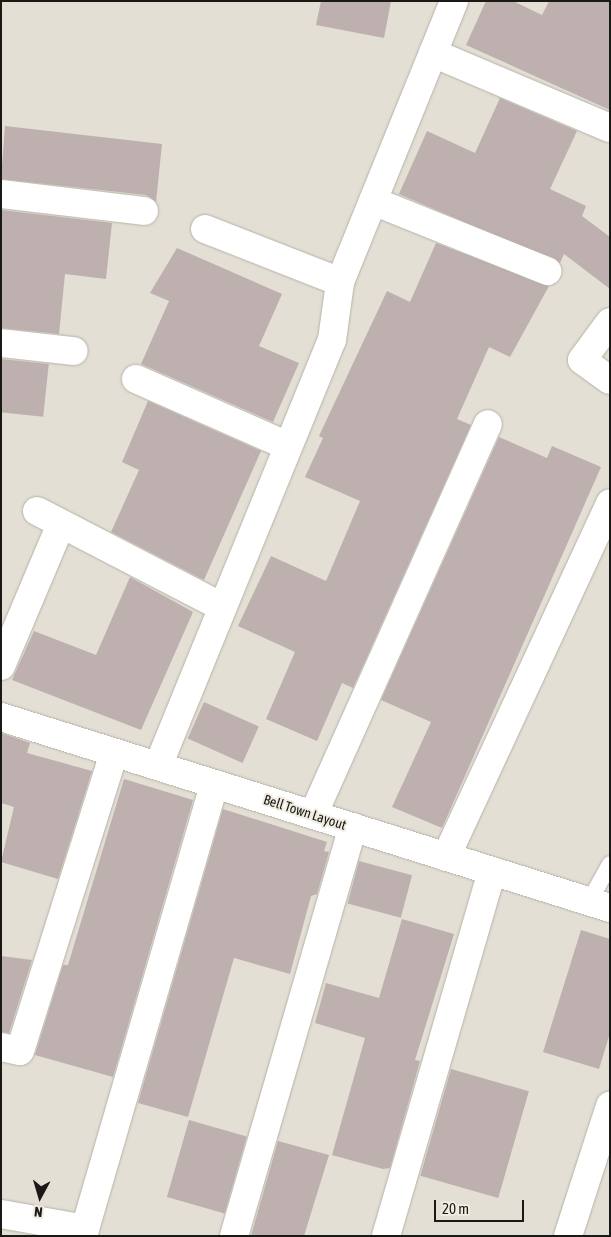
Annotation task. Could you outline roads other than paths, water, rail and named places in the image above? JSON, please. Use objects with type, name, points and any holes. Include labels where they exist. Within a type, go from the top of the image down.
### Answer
[{"type":"street","points":[[158,766],[332,340],[340,282],[454,1]]},
{"type":"street","points":[[433,53],[610,128]]},
{"type":"street","points":[[1,194],[144,211]]},
{"type":"street","points":[[373,201],[547,271]]},
{"type":"street","points":[[205,229],[340,282]]},
{"type":"street","points":[[610,322],[582,360],[610,380]]},
{"type":"street","points":[[1,343],[74,351]]},
{"type":"street","points":[[136,379],[288,446]]},
{"type":"street","points":[[313,815],[488,424]]},
{"type":"street","points":[[446,857],[610,503]]},
{"type":"street","points":[[37,511],[60,526],[222,607]]},
{"type":"street","points":[[1,666],[60,526]]},
{"type":"street","name":"Bell Town Layout","points":[[1,716],[600,905]]},
{"type":"street","points":[[1,1048],[20,1051],[114,752]]},
{"type":"street","points":[[1,1214],[84,1232],[214,784]]},
{"type":"street","points":[[234,1236],[353,828]]},
{"type":"street","points":[[386,1236],[492,871]]},
{"type":"street","points":[[568,1236],[610,1106]]},
{"type":"lane","points":[[600,905],[610,864]]}]
